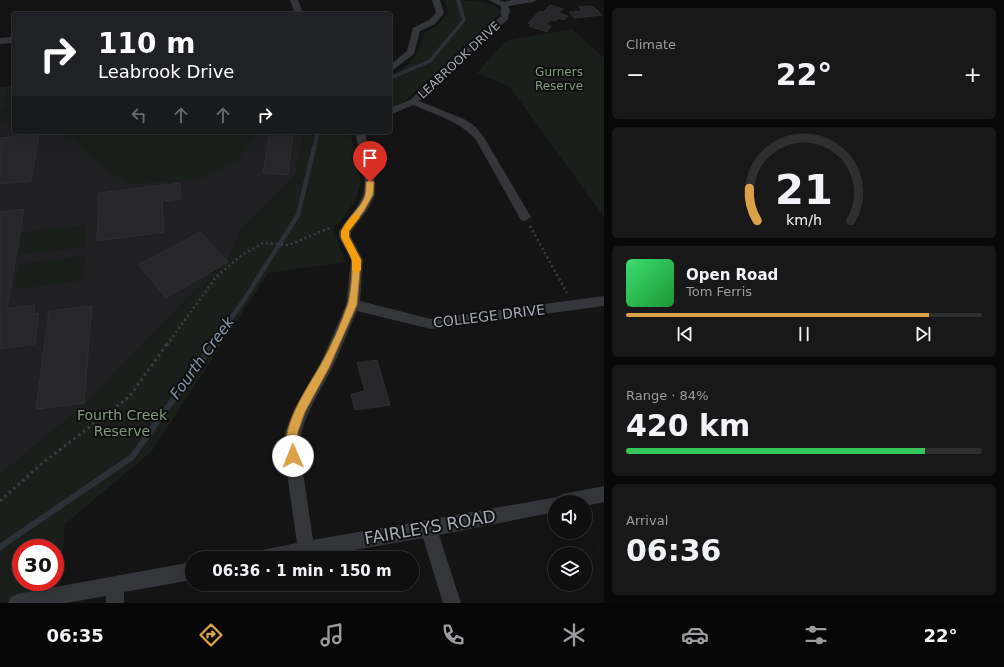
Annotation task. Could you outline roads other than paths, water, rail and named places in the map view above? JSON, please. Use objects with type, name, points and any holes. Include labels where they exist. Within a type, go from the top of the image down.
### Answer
[{"type":"street","points":[[294,0],[298,12]]},
{"type":"street","points":[[392,67],[411,52],[416,30],[432,22],[440,12],[436,0]]},
{"type":"street","name":"LEABROOK DRIVE","points":[[392,111],[413,102],[505,17],[506,10],[504,5],[492,0]]},
{"type":"street","points":[[504,5],[514,2],[533,0]]},
{"type":"street","points":[[0,41],[12,40]]},
{"type":"street","points":[[413,102],[472,129],[524,217]]},
{"type":"street","points":[[306,549],[291,444],[293,432],[301,410],[326,365],[353,305],[357,260],[345,237],[345,231],[362,209],[369,195],[370,182],[360,134]]},
{"type":"street","name":"COLLEGE DRIVE","points":[[353,305],[431,324],[604,301]]},
{"type":"street","points":[[592,496],[604,494]]},
{"type":"street","name":"FAIRLEYS ROAD","points":[[295,551],[429,529],[548,505]]},
{"type":"street","points":[[429,529],[452,603]]},
{"type":"street","points":[[17,603],[115,595],[185,573]]},
{"type":"waterway","name":"Fourth Creek","points":[[392,77],[430,61],[464,20],[458,0]]},
{"type":"waterway","name":"Fourth Creek","points":[[314,149],[318,134]]},
{"type":"waterway","name":"Fourth Creek","points":[[212,345],[244,300],[298,215],[314,148]]},
{"type":"waterway","name":"Fourth Creek","points":[[0,547],[132,457],[213,344]]},
{"type":"park label","name":"Gurners Reserve","points":[[559,79]]},
{"type":"park label","name":"Fourth Creek Reserve","points":[[122,424]]}]
